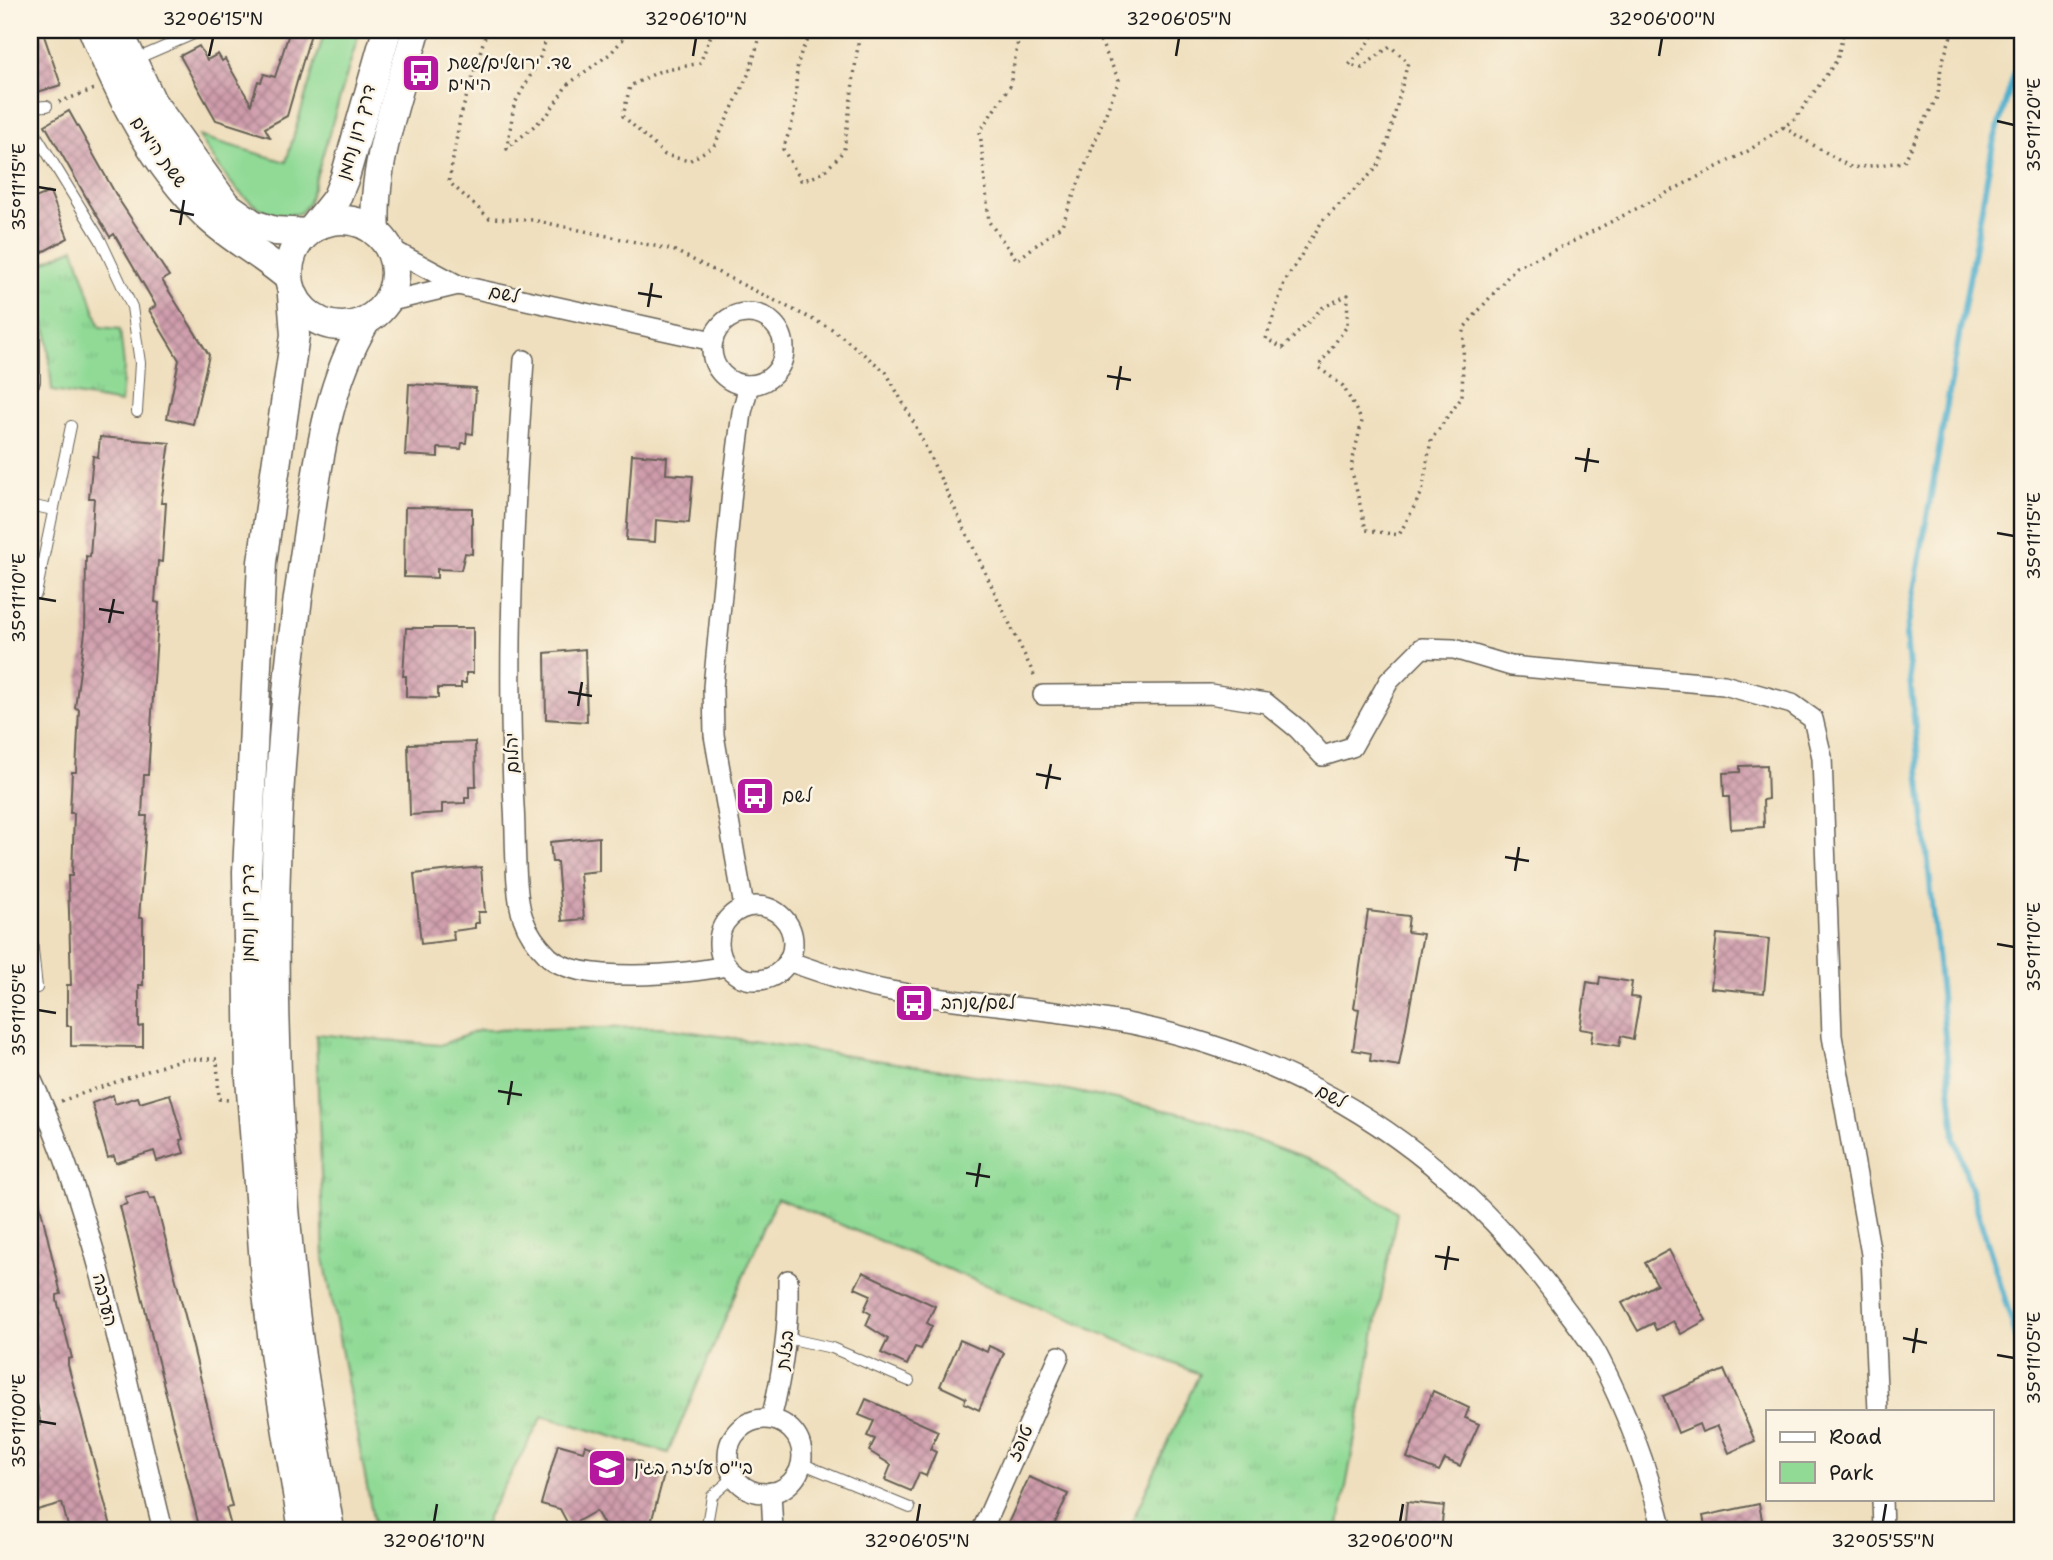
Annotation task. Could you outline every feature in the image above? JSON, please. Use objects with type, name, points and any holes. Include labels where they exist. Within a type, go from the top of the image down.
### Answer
[{"type":"main road","name":"ששת הימים","points":[[93,30],[129,109],[176,181],[207,216],[290,286]]},
{"type":"main road","name":"ששת הימים","points":[[118,30],[152,102],[226,205],[253,224],[275,231],[310,231]]},
{"type":"main road","name":"דרך רון נחמן","points":[[310,231],[336,199],[345,177],[387,30]]},
{"type":"main road","name":"דרך רון נחמן","points":[[383,240],[374,209],[377,179],[416,30]]},
{"type":"main road","points":[[335,220],[359,223],[383,240],[396,275],[387,302],[366,321],[351,326],[334,326],[315,320],[302,310],[290,286],[290,258],[298,242],[310,231],[335,220]]},
{"type":"main road","name":"דרך רון נחמן","points":[[290,286],[295,335],[262,562],[247,872],[250,1078],[265,1277],[303,1530]]},
{"type":"main road","name":"דרך רון נחמן","points":[[330,1530],[291,1275],[276,1077],[275,871],[288,674],[323,441],[340,370],[366,321]]},
{"type":"street","name":"לשם","points":[[383,240],[454,286],[713,341]]},
{"type":"street","name":"לשם","points":[[387,302],[454,286]]},
{"type":"street","points":[[747,313],[760,315],[772,322],[781,335],[784,353],[782,362],[766,381],[749,385],[735,383],[723,374],[715,362],[713,341],[723,323],[747,313]]},
{"type":"street","points":[[30,334],[30,382]]},
{"type":"street","name":"יהלום","points":[[524,360],[509,626],[512,768],[522,916],[534,940],[552,959],[578,971],[668,973],[726,966]]},
{"type":"street","points":[[744,907],[714,735],[712,698],[732,491],[742,412],[749,385]]},
{"type":"street","points":[[1043,695],[1210,694],[1266,703],[1298,729],[1323,756],[1352,747],[1389,681],[1422,648],[1454,649],[1511,666],[1724,685],[1792,704],[1813,719],[1822,757],[1832,1036],[1871,1254],[1878,1410]]},
{"type":"street","points":[[744,907],[769,908],[786,920],[793,936],[788,961],[774,975],[763,980],[751,981],[736,975],[721,958],[718,939],[724,922],[744,907]]},
{"type":"street","name":"לשם","points":[[788,961],[891,991],[1081,1015],[1192,1038],[1239,1053],[1300,1079],[1382,1126],[1436,1167],[1500,1226],[1576,1321],[1598,1355],[1636,1437],[1662,1530]]},
{"type":"street","name":"הערבה","points":[[30,1076],[57,1133],[82,1209],[163,1530]]},
{"type":"street","name":"בזלת","points":[[771,1419],[784,1368],[788,1280]]},
{"type":"street","name":"טופז","points":[[982,1530],[1059,1356]]},
{"type":"street","points":[[758,1419],[771,1419],[785,1424],[795,1433],[801,1448],[802,1463],[787,1486],[771,1492],[748,1489],[734,1477],[728,1451],[732,1437],[746,1424],[758,1419]]},
{"type":"street","points":[[771,1492],[773,1530]]},
{"type":"street","points":[[1882,1500],[1883,1530]]},
{"type":"lane","points":[[131,61],[203,30]]},
{"type":"lane","points":[[30,107],[47,106]]},
{"type":"lane","points":[[30,125],[101,242],[132,307],[140,363],[138,412]]},
{"type":"lane","points":[[36,594],[71,426]]},
{"type":"lane","points":[[30,505],[54,510]]},
{"type":"lane","points":[[30,921],[37,988]]},
{"type":"lane","points":[[787,1339],[832,1348],[909,1381]]},
{"type":"lane","points":[[802,1463],[910,1508]]},
{"type":"lane","points":[[706,1530],[712,1496],[734,1477]]},
{"type":"path","points":[[486,30],[460,118],[449,182],[489,218],[533,220],[673,250],[832,329],[886,372],[914,423],[1043,695]]},
{"type":"path","points":[[548,30],[539,60],[514,105],[507,149],[548,114],[567,85],[611,53],[631,30]]},
{"type":"path","points":[[713,30],[700,63],[658,72],[630,86],[623,116],[665,155],[689,160],[714,146],[749,73],[762,30]]},
{"type":"path","points":[[817,30],[805,41],[794,76],[794,112],[783,149],[801,180],[814,179],[833,164],[844,150],[860,30]]},
{"type":"path","points":[[1020,30],[1010,86],[980,131],[989,222],[1017,260],[1062,225],[1119,80],[1095,30]]},
{"type":"path","points":[[1376,30],[1366,47],[1349,65],[1363,68],[1390,46],[1408,62],[1388,141],[1377,168],[1323,220],[1284,283],[1266,339],[1283,348],[1322,307],[1348,295],[1347,326],[1318,367],[1343,386],[1362,421],[1351,467],[1366,530],[1399,536],[1422,492],[1431,440],[1462,397],[1464,328],[1516,267],[1570,243],[1748,151],[1783,127],[1794,119],[1837,60],[1844,30]]},
{"type":"path","points":[[1783,127],[1852,167],[1904,162],[1938,95],[1941,66],[1952,30]]},
{"type":"path","points":[[47,106],[98,88]]},
{"type":"path","points":[[56,1103],[182,1059],[217,1059],[219,1099],[234,1101]]},
{"type":"green space","points":[[325,30],[360,30],[308,204],[300,213],[283,215],[267,211],[253,204],[228,179],[199,136],[286,162]]},
{"type":"green space","points":[[74,248],[100,327],[120,329],[124,366],[121,403],[52,391],[47,332],[30,285],[30,269]]},
{"type":"green space","points":[[660,1027],[1053,1087],[1188,1115],[1325,1166],[1397,1212],[1338,1530],[1128,1530],[1199,1374],[777,1198],[668,1453],[543,1416],[487,1517],[486,1530],[375,1530],[324,1258],[316,1034],[440,1045],[480,1030]]},
{"type":"building","points":[[30,30],[42,30],[61,85],[34,93],[30,79]]},
{"type":"building","points":[[290,30],[312,30],[287,116],[265,128],[270,137],[216,120],[180,56],[199,46],[207,60],[218,54],[222,61],[225,59],[251,104],[258,81],[261,82],[264,74],[275,77]]},
{"type":"building","points":[[69,111],[119,200],[169,276],[162,280],[209,355],[193,424],[167,418],[179,360],[149,310],[156,306],[114,234],[110,237],[45,125]]},
{"type":"building","points":[[50,192],[68,238],[30,259],[30,200]]},
{"type":"building","points":[[409,384],[476,388],[473,434],[467,433],[466,443],[462,443],[461,449],[438,448],[438,457],[405,455]]},
{"type":"building","points":[[100,437],[170,443],[161,503],[166,503],[162,562],[158,561],[155,602],[159,603],[148,775],[144,775],[142,816],[147,816],[139,918],[143,918],[143,985],[139,985],[139,1027],[143,1026],[143,1047],[71,1046],[71,1026],[67,1026],[67,985],[71,985],[68,876],[72,876],[74,813],[70,813],[72,772],[76,772],[79,709],[75,708],[85,632],[86,556],[90,557],[94,498],[89,498],[93,456],[98,457]]},
{"type":"building","points":[[632,454],[667,457],[666,474],[693,476],[689,523],[656,520],[655,542],[626,540]]},
{"type":"building","points":[[405,507],[472,508],[472,554],[465,553],[461,570],[437,569],[437,578],[404,577]]},
{"type":"building","points":[[406,628],[473,628],[473,673],[466,673],[466,683],[461,683],[461,688],[438,688],[438,698],[406,697],[406,676],[403,676]]},
{"type":"building","points":[[585,649],[587,722],[546,719],[545,653]]},
{"type":"building","points":[[475,742],[476,787],[469,787],[469,798],[465,798],[465,803],[442,804],[442,813],[410,815],[408,744]]},
{"type":"building","points":[[1767,765],[1768,799],[1763,800],[1764,827],[1731,829],[1729,797],[1724,797],[1723,773],[1740,772],[1740,766]]},
{"type":"building","points":[[599,837],[599,871],[580,873],[584,919],[562,921],[557,862],[552,862],[550,842]]},
{"type":"building","points":[[481,867],[485,912],[478,912],[479,923],[475,923],[475,928],[453,931],[454,940],[421,944],[414,874]]},
{"type":"building","points":[[1368,911],[1409,916],[1407,932],[1423,934],[1399,1066],[1370,1061],[1371,1053],[1353,1050],[1359,1009],[1354,1008]]},
{"type":"building","points":[[1717,934],[1769,939],[1764,993],[1711,988]]},
{"type":"building","points":[[1600,977],[1632,982],[1630,997],[1640,998],[1633,1039],[1621,1036],[1619,1046],[1591,1042],[1593,1031],[1580,1029],[1587,982],[1599,984]]},
{"type":"building","points":[[170,1094],[183,1139],[180,1140],[184,1153],[157,1161],[154,1151],[116,1163],[114,1156],[108,1158],[92,1103],[113,1095],[115,1104],[138,1097],[140,1103]]},
{"type":"building","points":[[148,1192],[150,1199],[155,1198],[191,1339],[232,1507],[226,1508],[232,1530],[200,1530],[161,1374],[120,1206],[127,1204],[125,1197]]},
{"type":"building","points":[[37,1193],[61,1294],[57,1295],[57,1300],[72,1358],[68,1359],[68,1365],[112,1530],[69,1530],[62,1503],[30,1512],[30,1426],[41,1425],[30,1364],[30,1194]]},
{"type":"building","points":[[1669,1250],[1706,1320],[1681,1334],[1673,1321],[1656,1330],[1653,1323],[1638,1331],[1622,1303],[1657,1284],[1645,1263]]},
{"type":"building","points":[[863,1272],[935,1306],[927,1323],[932,1326],[921,1349],[915,1347],[907,1365],[881,1353],[888,1339],[866,1325],[871,1314],[864,1310],[871,1295],[855,1288]]},
{"type":"building","points":[[960,1340],[987,1352],[989,1346],[1004,1353],[979,1410],[964,1403],[966,1398],[940,1386]]},
{"type":"building","points":[[1724,1370],[1755,1441],[1729,1453],[1718,1426],[1702,1432],[1699,1424],[1678,1433],[1663,1396]]},
{"type":"building","points":[[1433,1391],[1469,1408],[1465,1418],[1479,1424],[1460,1466],[1445,1459],[1439,1471],[1407,1458]]},
{"type":"building","points":[[866,1399],[938,1431],[930,1449],[936,1452],[926,1476],[919,1473],[911,1491],[885,1480],[891,1465],[869,1451],[875,1439],[867,1436],[874,1421],[859,1415]]},
{"type":"building","points":[[558,1444],[583,1451],[585,1445],[599,1450],[609,1468],[627,1458],[641,1462],[640,1468],[664,1475],[649,1530],[607,1530],[596,1511],[569,1526],[560,1509],[541,1504]]},
{"type":"building","points":[[1029,1477],[1068,1494],[1052,1530],[1005,1530]]},
{"type":"building","points":[[1407,1502],[1444,1506],[1441,1530],[1404,1530]]},
{"type":"building","points":[[1759,1504],[1764,1530],[1706,1530],[1703,1516]]},
{"type":"waterway","points":[[2023,45],[1993,144],[1906,636],[1955,1138],[2023,1358]]},
{"type":"place","name":"שד. ירושלים/ששת הימים","points":[[421,73]]},
{"type":"place","name":"לשם","points":[[755,796]]},
{"type":"place","name":"לשם/שנהב","points":[[914,1003]]},
{"type":"place","name":"בי\"ס עליזה בגין","points":[[607,1468]]}]
